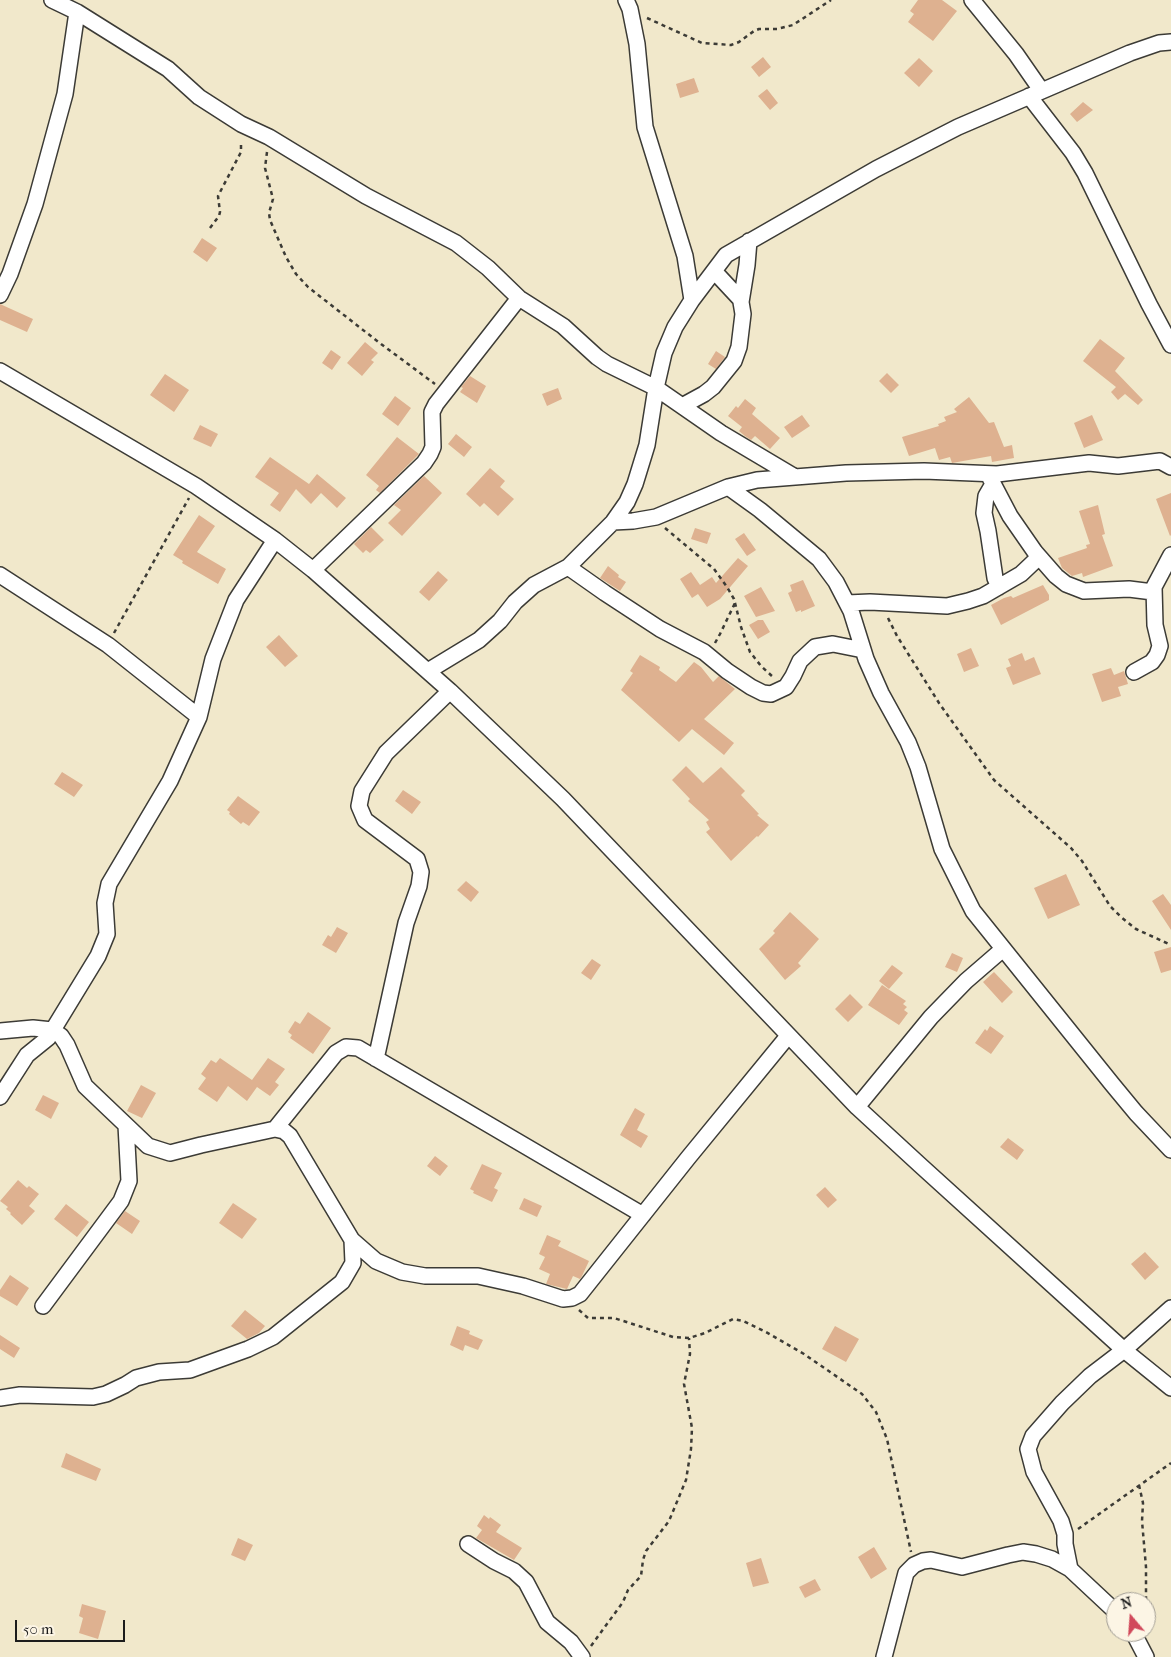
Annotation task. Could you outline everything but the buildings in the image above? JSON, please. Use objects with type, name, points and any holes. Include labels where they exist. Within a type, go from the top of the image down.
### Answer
[{"type":"street","points":[[52,0],[77,12],[168,69],[199,97],[242,124],[269,137],[366,196],[456,243],[488,268],[519,298],[563,326],[607,364],[656,388],[748,450],[795,477]]},
{"type":"street","points":[[972,0],[1016,54],[1035,93],[1085,173],[1171,345]]},
{"type":"street","points":[[628,5],[637,44],[645,127],[685,256],[692,300]]},
{"type":"street","points":[[0,295],[10,274],[35,204],[65,94],[77,12]]},
{"type":"street","points":[[428,671],[479,640],[534,585],[568,566],[596,541],[613,522],[627,502],[636,484],[646,445],[664,353],[675,326],[726,255],[876,169],[958,126],[1130,52],[1159,43],[1171,42]]},
{"type":"street","points":[[682,406],[713,387],[734,361],[740,347],[743,314],[741,300],[749,242]]},
{"type":"street","points":[[714,271],[741,300]]},
{"type":"street","points":[[313,570],[427,458],[433,447],[432,412],[436,404],[519,298]]},
{"type":"street","points":[[0,371],[196,486],[275,540],[313,570],[450,691],[570,806],[857,1107],[1124,1350],[1171,1388]]},
{"type":"street","points":[[613,522],[656,517],[728,487],[757,480],[846,473],[924,471],[991,479],[1089,463],[1118,466],[1160,461],[1171,467]]},
{"type":"street","points":[[991,479],[1010,516],[1039,557],[1066,584],[1084,591],[1130,589],[1153,592]]},
{"type":"street","points":[[991,479],[984,513],[993,568],[999,587]]},
{"type":"street","points":[[728,487],[760,510],[818,559],[836,582],[847,603],[863,650],[881,693],[908,742],[918,767],[942,849],[974,911],[1136,1113],[1171,1150]]},
{"type":"street","points":[[0,1097],[27,1055],[48,1038],[98,956],[107,934],[105,904],[109,884],[170,781],[200,717],[213,659],[236,600],[275,540]]},
{"type":"street","points":[[1134,672],[1152,662],[1160,646],[1155,625],[1153,592],[1171,555]]},
{"type":"street","points":[[847,603],[884,602],[947,606],[968,601],[983,596],[1021,574],[1039,557]]},
{"type":"street","points":[[568,566],[660,629],[706,654],[727,671],[763,693],[771,694],[786,687],[800,661],[815,647],[833,644],[863,650]]},
{"type":"street","points":[[0,575],[108,645],[200,717]]},
{"type":"street","points":[[376,1059],[406,922],[419,886],[421,872],[417,859],[365,820],[359,806],[362,791],[386,753],[450,691]]},
{"type":"street","points":[[857,1107],[931,1017],[1003,949]]},
{"type":"street","points":[[0,1031],[33,1028],[52,1030],[61,1036],[67,1045],[85,1086],[148,1146],[170,1153],[275,1129],[284,1131],[290,1136],[352,1240],[376,1261],[402,1272],[425,1276],[478,1276],[523,1286],[563,1299],[572,1298],[580,1294],[788,1036]]},
{"type":"street","points":[[275,1129],[336,1053],[346,1047],[358,1048],[643,1215]]},
{"type":"street","points":[[43,1306],[121,1201],[129,1181],[126,1125]]},
{"type":"street","points":[[0,1398],[20,1396],[93,1397],[106,1394],[136,1378],[159,1372],[190,1370],[248,1350],[273,1337],[342,1282],[353,1263],[352,1240]]},
{"type":"street","points":[[1070,1569],[1061,1521],[1034,1472],[1028,1449],[1034,1436],[1062,1403],[1090,1376],[1124,1350],[1171,1308]]},
{"type":"street","points":[[1052,1559],[1065,1539]]},
{"type":"street","points":[[468,1544],[514,1571],[526,1582],[547,1622],[585,1653]]},
{"type":"street","points":[[884,1657],[906,1573],[923,1561],[931,1560],[962,1567],[1008,1554],[1023,1552],[1036,1554],[1052,1559],[1070,1569],[1106,1603]]},
{"type":"street","points":[[1138,1642],[1146,1657]]},
{"type":"path","points":[[628,5],[702,43],[722,46],[739,42],[759,29],[777,29],[794,25],[831,0]]},
{"type":"path","points":[[210,228],[219,216],[218,200],[220,190],[230,177],[241,152],[242,124]]},
{"type":"path","points":[[269,137],[265,168],[273,199],[269,213],[282,248],[296,274],[308,287],[447,392]]},
{"type":"path","points":[[108,645],[196,486]]},
{"type":"path","points":[[656,517],[682,543],[714,569],[735,602],[750,652],[761,666],[786,687]]},
{"type":"path","points":[[706,654],[720,634],[735,602]]},
{"type":"path","points":[[884,602],[889,620],[917,669],[958,731],[994,780],[1071,848],[1082,861],[1110,906],[1136,929],[1171,944]]},
{"type":"path","points":[[563,1299],[588,1318],[614,1318],[673,1337],[689,1338],[734,1320],[743,1321],[804,1354],[862,1394],[876,1412],[887,1438],[914,1566]]},
{"type":"path","points":[[585,1653],[619,1608],[628,1590],[641,1576],[646,1552],[669,1520],[686,1480],[692,1450],[692,1428],[684,1384],[690,1354],[689,1338]]},
{"type":"path","points":[[1065,1539],[1139,1484],[1171,1463]]},
{"type":"path","points":[[1139,1484],[1143,1503],[1142,1521],[1146,1592]]}]
